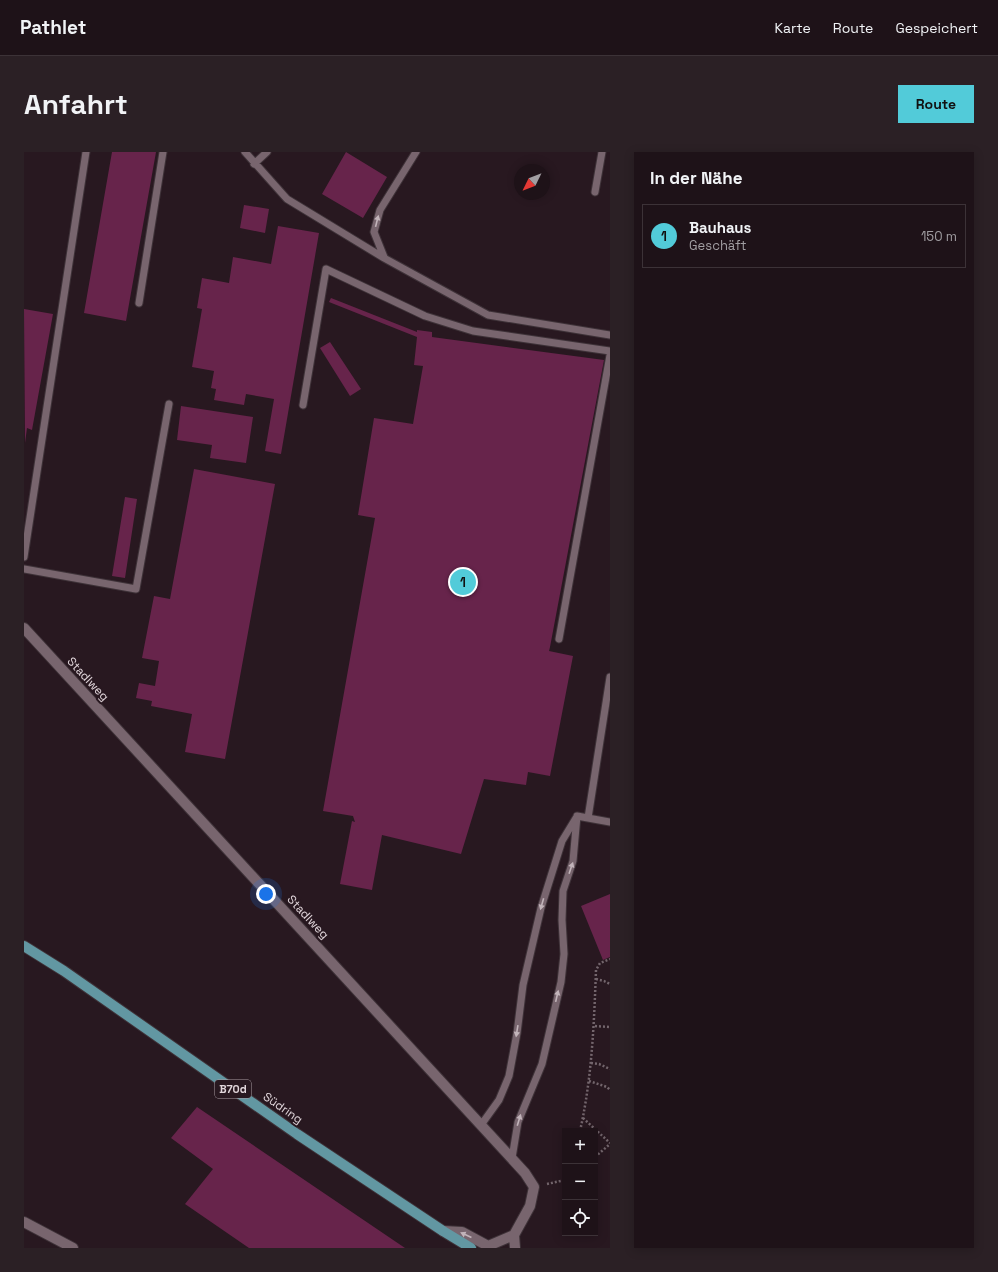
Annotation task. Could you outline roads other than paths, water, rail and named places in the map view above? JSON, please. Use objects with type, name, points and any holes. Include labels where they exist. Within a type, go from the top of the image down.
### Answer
[{"type":"main road","name":"Südring","points":[[24,946],[64,970],[297,1134],[442,1231],[471,1248]]},
{"type":"street","name":"Stadlweg","points":[[24,628],[525,1173],[534,1187],[530,1206],[514,1235]]},
{"type":"street","points":[[24,1222],[73,1248]]},
{"type":"street","points":[[442,1231],[462,1232],[488,1246],[514,1235],[515,1248]]},
{"type":"lane","points":[[24,557],[86,152]]},
{"type":"lane","points":[[139,303],[163,152]]},
{"type":"lane","points":[[245,152],[254,164],[287,199],[384,258],[488,315],[610,335]]},
{"type":"lane","points":[[254,164],[267,152]]},
{"type":"lane","points":[[384,258],[374,232],[380,210],[416,152]]},
{"type":"lane","points":[[595,192],[602,152]]},
{"type":"lane","points":[[302,405],[326,269],[425,316],[473,331],[610,352]]},
{"type":"lane","points":[[559,639],[610,355]]},
{"type":"lane","points":[[24,569],[136,590],[169,404]]},
{"type":"lane","points":[[588,818],[609,693],[610,676]]},
{"type":"lane","points":[[481,1125],[500,1100],[509,1076],[517,1033],[523,985],[540,908],[562,841],[577,816]]},
{"type":"lane","points":[[577,816],[610,822]]},
{"type":"lane","points":[[512,1158],[518,1122],[542,1064],[561,982],[564,954],[562,920],[564,891],[574,861],[577,816]]},
{"type":"place","name":"Bauhaus","points":[[463,582]]}]
